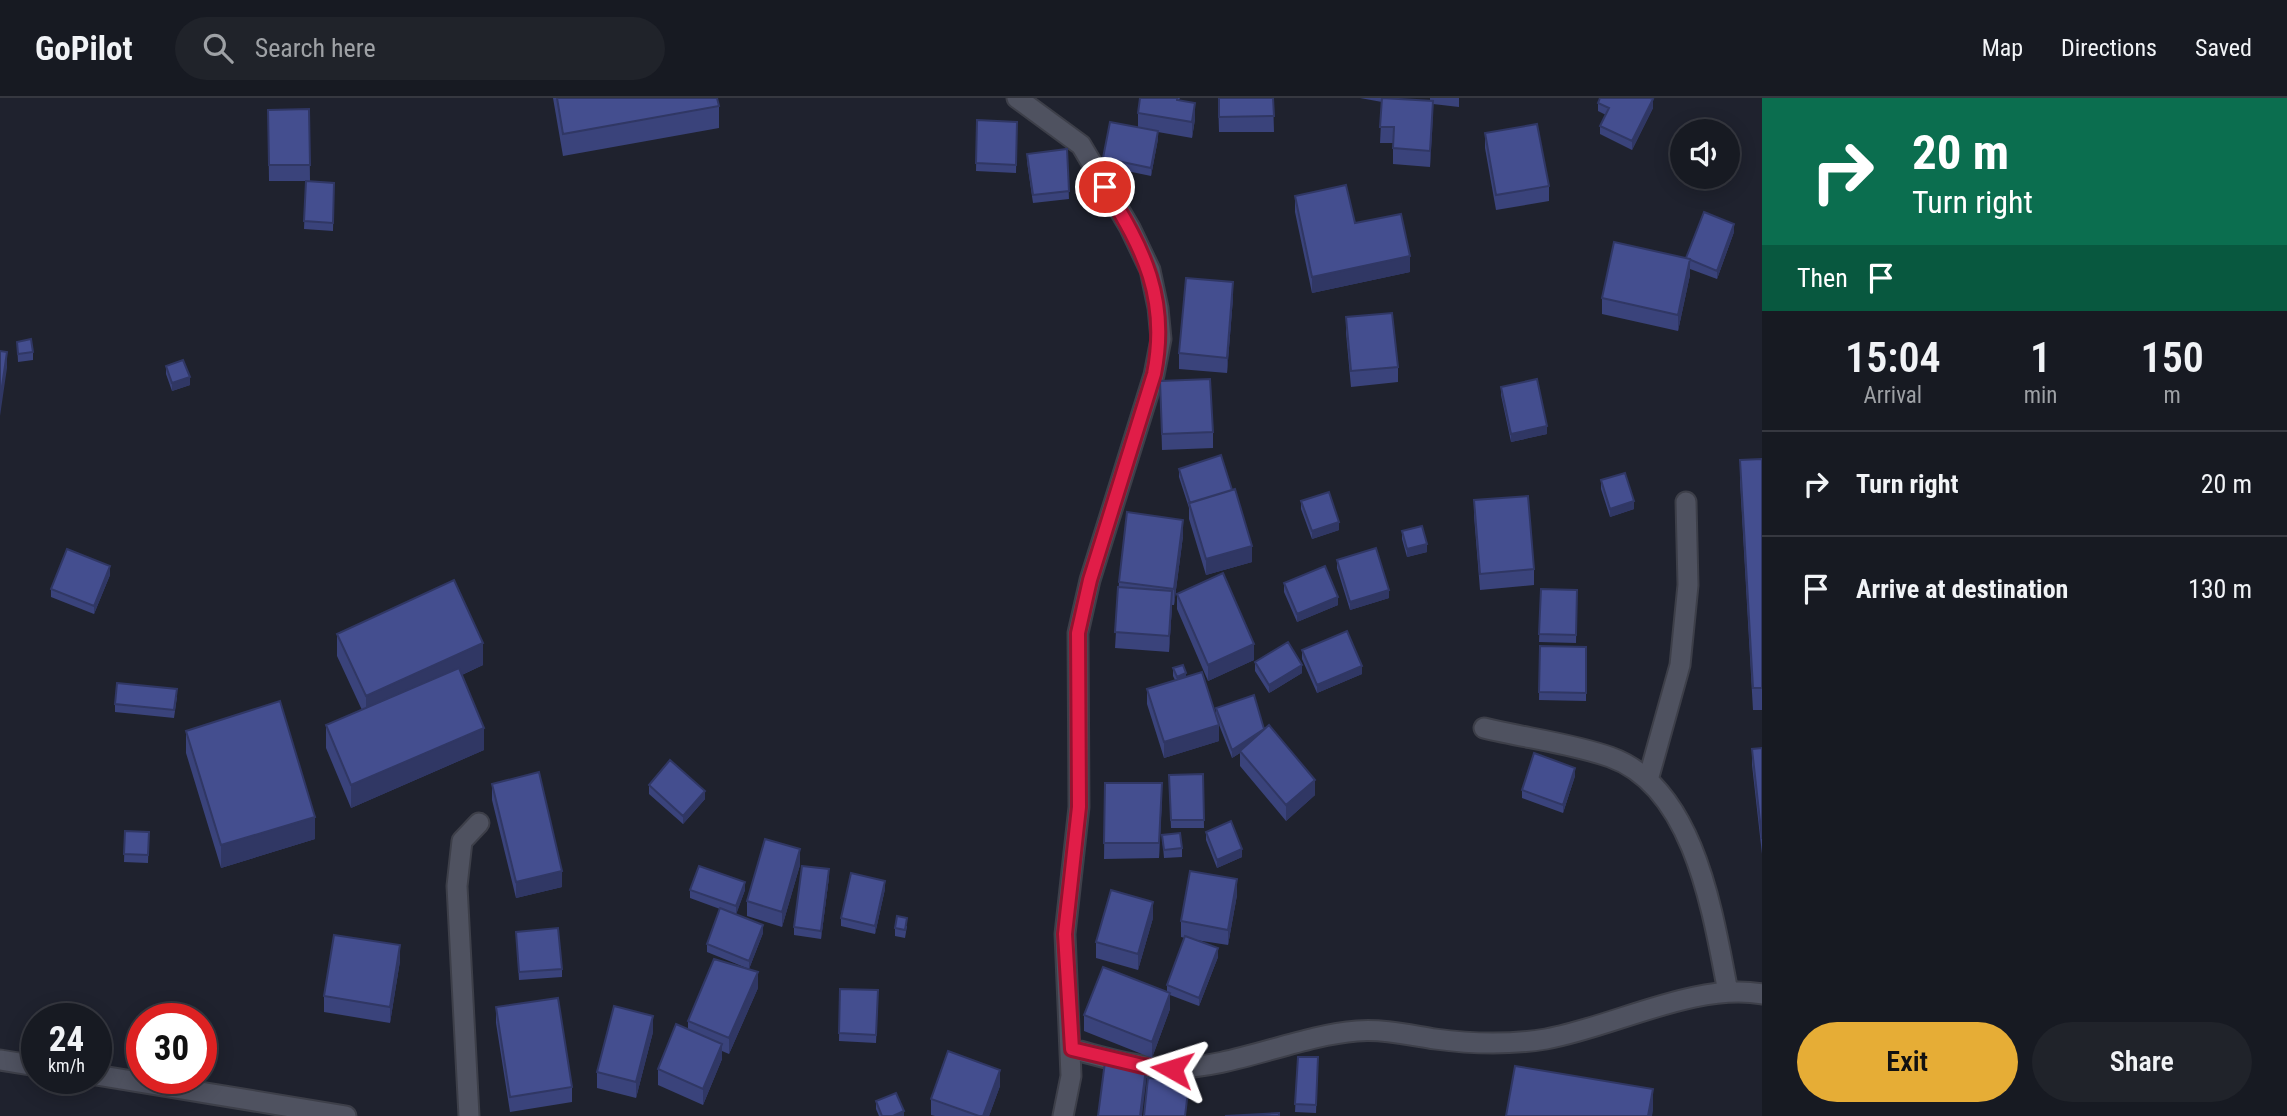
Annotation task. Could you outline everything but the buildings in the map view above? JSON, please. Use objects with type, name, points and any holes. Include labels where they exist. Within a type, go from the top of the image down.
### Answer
[{"type":"street","points":[[1017,98],[1081,145],[1130,228],[1150,270],[1161,340],[1154,374],[1090,580],[1078,633],[1079,807],[1065,934],[1072,1049],[1071,1076],[1063,1116]]},
{"type":"street","points":[[1648,780],[1680,665],[1688,584],[1686,502]]},
{"type":"street","points":[[1484,728],[1611,758],[1648,780],[1684,827],[1712,909],[1728,992]]},
{"type":"street","points":[[469,1116],[457,886],[461,841],[479,823]]},
{"type":"street","points":[[1072,1049],[1143,1066],[1172,1069],[1203,1065],[1355,1031],[1385,1030],[1472,1043],[1510,1043],[1547,1038],[1707,994],[1762,994]]},
{"type":"street","points":[[0,1060],[21,1063]]},
{"type":"street","points":[[112,1078],[346,1116]]},
{"type":"route","points":[[1105,187],[1130,228],[1150,270],[1161,340],[1154,374],[1090,580],[1078,633],[1076,678],[1079,807],[1065,934],[1069,1022],[1072,1049],[1143,1066],[1172,1069]]}]
